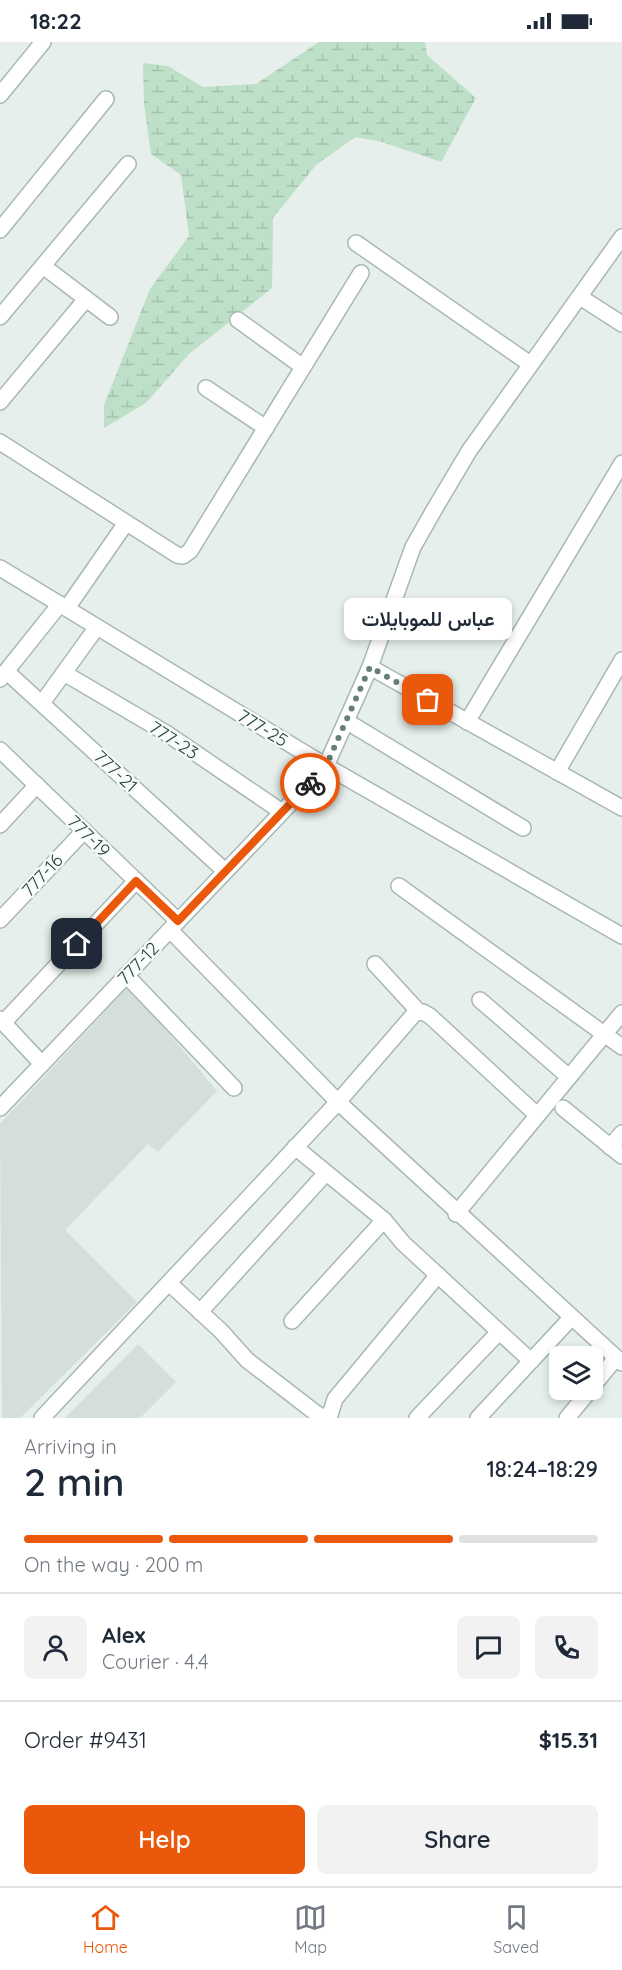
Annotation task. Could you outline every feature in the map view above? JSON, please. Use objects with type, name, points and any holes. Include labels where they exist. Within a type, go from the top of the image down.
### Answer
[{"type":"street","points":[[0,95],[43,42]]},
{"type":"street","points":[[0,230],[106,99]]},
{"type":"street","points":[[0,317],[128,164]]},
{"type":"street","name":"777-12","points":[[0,1108],[326,766],[370,667],[396,589],[413,547],[469,452],[622,237]]},
{"type":"street","points":[[356,243],[530,364]]},
{"type":"street","points":[[43,266],[110,317]]},
{"type":"street","points":[[0,442],[177,555],[183,556],[190,551],[361,273]]},
{"type":"street","points":[[580,297],[622,324]]},
{"type":"street","points":[[0,402],[86,299]]},
{"type":"street","points":[[238,320],[303,367]]},
{"type":"street","points":[[206,387],[266,428]]},
{"type":"street","points":[[467,722],[622,463]]},
{"type":"street","points":[[3,675],[63,606],[126,523]]},
{"type":"street","name":"777-25","points":[[0,568],[326,766],[622,936]]},
{"type":"street","points":[[42,703],[97,627]]},
{"type":"street","points":[[557,772],[622,660]]},
{"type":"street","points":[[370,667],[622,808]]},
{"type":"street","name":"777-23","points":[[64,673],[166,733],[282,812]]},
{"type":"street","name":"777-21","points":[[3,675],[42,703],[225,872]]},
{"type":"street","points":[[346,721],[523,828]]},
{"type":"street","name":"777-19","points":[[0,750],[136,881],[174,926],[338,1102],[456,1214],[619,1361]]},
{"type":"street","points":[[0,825],[37,785]]},
{"type":"street","name":"777-16","points":[[0,920],[84,831]]},
{"type":"street","points":[[42,1064],[2,1020],[136,881]]},
{"type":"street","points":[[399,886],[622,1047]]},
{"type":"street","points":[[375,964],[419,1012],[430,1016],[537,1115]]},
{"type":"street","points":[[126,975],[234,1088]]},
{"type":"street","points":[[480,1000],[569,1077]]},
{"type":"street","points":[[42,1418],[170,1284],[338,1102],[411,1017],[419,1012]]},
{"type":"street","points":[[456,1214],[622,1013]]},
{"type":"street","points":[[563,1108],[616,1152],[622,1133]]},
{"type":"street","points":[[295,1148],[384,1220],[403,1243],[531,1361]]},
{"type":"street","points":[[200,1312],[326,1173]]},
{"type":"street","points":[[292,1321],[384,1220]]},
{"type":"street","points":[[170,1284],[248,1360],[317,1414],[327,1418],[335,1399],[438,1275]]},
{"type":"street","points":[[478,1418],[571,1318]]},
{"type":"street","points":[[417,1418],[499,1332]]},
{"type":"street","points":[[603,1377],[619,1361]]},
{"type":"street","points":[[567,1418],[582,1400]]},
{"type":"shaded area","points":[[129,986],[217,1091],[158,1152],[148,1144],[65,1230],[137,1302],[20,1418],[2,1418],[0,1124]]},
{"type":"shaded area","points":[[138,1344],[176,1382],[140,1418],[65,1418]]},
{"type":"green space","points":[[319,42],[425,42],[427,55],[476,98],[441,162],[382,142],[355,137],[316,165],[273,218],[272,288],[189,354],[146,403],[104,428],[104,405],[150,289],[189,236],[181,175],[151,154],[144,104],[143,63],[168,66],[203,87],[256,84]]},
{"type":"way so far","points":[[310,783],[326,766],[370,667],[428,700]]},
{"type":"place","name":"عباس للموبايلات","points":[[428,700]]},
{"type":"route","points":[[77,944],[136,881],[178,921],[310,783]]}]
